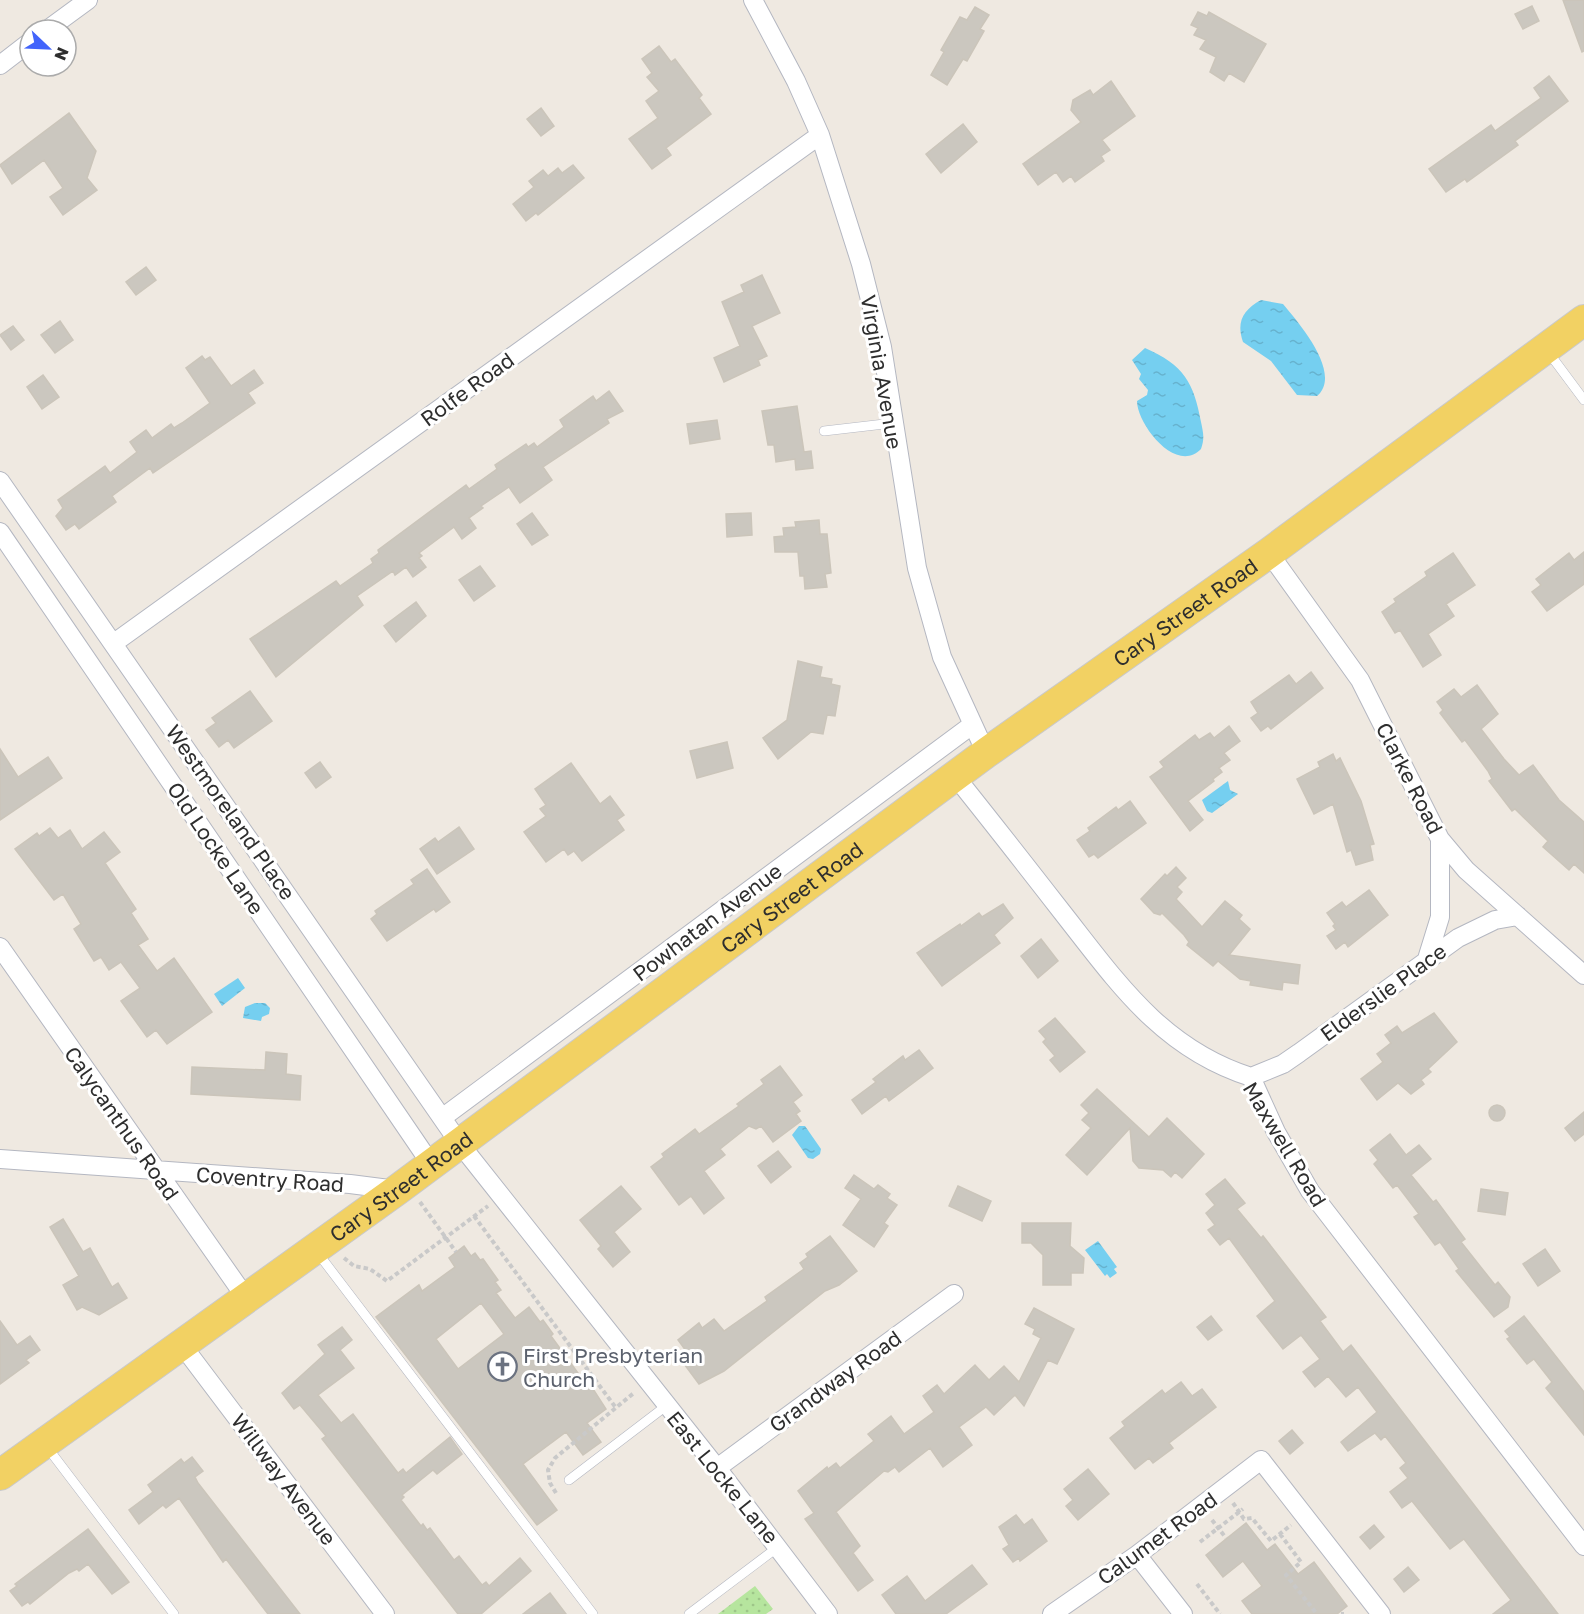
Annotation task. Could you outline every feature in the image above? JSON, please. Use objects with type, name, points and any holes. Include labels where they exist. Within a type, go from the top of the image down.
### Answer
[{"type":"main road","name":"Cary Street Road","points":[[0,1475],[314,1248],[408,1196],[430,1164],[986,753],[1269,553],[1584,320]]},
{"type":"street","points":[[63,18],[88,0]]},
{"type":"street","name":"Virginia Avenue","points":[[753,0],[796,81],[820,135],[861,264],[882,347],[917,568],[942,657],[986,753]]},
{"type":"street","points":[[0,64],[18,51]]},
{"type":"street","name":"Rolfe Road","points":[[114,643],[820,135]]},
{"type":"street","name":"Westmoreland Place","points":[[0,481],[460,1144]]},
{"type":"street","name":"Old Locke Lane","points":[[0,532],[430,1164]]},
{"type":"street","name":"Clarke Road","points":[[1269,553],[1360,680],[1440,838],[1466,870],[1584,975]]},
{"type":"street","name":"Powhatan Avenue","points":[[442,1118],[972,725]]},
{"type":"street","name":"Maxwell Road","points":[[955,776],[1130,998],[1190,1050],[1226,1069],[1251,1077],[1276,1132],[1310,1191],[1584,1546]]},
{"type":"street","points":[[1427,959],[1440,917],[1440,838]]},
{"type":"street","name":"Elderslie Place","points":[[1251,1077],[1291,1059],[1427,959],[1476,928],[1495,920],[1518,916]]},
{"type":"street","name":"Calycanthus Road","points":[[0,947],[155,1172],[246,1298]]},
{"type":"street","name":"East Locke Lane","points":[[460,1144],[779,1547],[828,1614]]},
{"type":"street","name":"Coventry Road","points":[[0,1160],[350,1184],[408,1196]]},
{"type":"street","name":"Grandway Road","points":[[717,1468],[954,1294]]},
{"type":"street","name":"Willway Avenue","points":[[182,1345],[385,1614]]},
{"type":"street","name":"Calumet Road","points":[[1052,1614],[1137,1555],[1260,1461],[1381,1614]]},
{"type":"street","points":[[1137,1555],[1183,1614]]},
{"type":"lane","points":[[1545,348],[1584,400]]},
{"type":"lane","points":[[825,431],[893,423]]},
{"type":"lane","points":[[314,1248],[593,1614]]},
{"type":"lane","points":[[569,1480],[666,1406]]},
{"type":"lane","points":[[44,1443],[174,1614]]},
{"type":"lane","points":[[689,1614],[779,1547]]},
{"type":"path","points":[[408,1196],[456,1252]]},
{"type":"path","points":[[344,1257],[354,1266],[370,1269],[387,1281],[487,1206]]},
{"type":"path","points":[[474,1216],[616,1408]]},
{"type":"path","points":[[556,1493],[550,1483],[548,1470],[555,1458],[632,1396]]},
{"type":"path","points":[[1234,1505],[1241,1510],[1244,1519],[1252,1518],[1272,1541],[1286,1529]]},
{"type":"path","points":[[1200,1542],[1241,1510]]},
{"type":"path","points":[[1214,1522],[1226,1538]]},
{"type":"path","points":[[1280,1534],[1301,1563],[1286,1575],[1317,1614]]},
{"type":"path","points":[[1197,1584],[1220,1614]]},
{"type":"green space","points":[[755,1586],[773,1609],[766,1614],[718,1614]]},
{"type":"water","points":[[1261,300],[1283,304],[1316,349],[1325,375],[1324,387],[1317,396],[1297,395],[1271,361],[1243,342],[1240,328],[1243,317]]},
{"type":"water","points":[[1145,348],[1169,361],[1178,369],[1195,396],[1203,438],[1201,449],[1191,455],[1180,456],[1170,451],[1160,443],[1143,422],[1137,401],[1147,395],[1148,390],[1139,379],[1141,374],[1132,360]]},
{"type":"water","points":[[1228,781],[1230,790],[1238,794],[1212,813],[1207,811],[1202,800]]},
{"type":"water","points":[[238,978],[245,988],[222,1006],[214,994]]},
{"type":"water","points":[[255,1003],[265,1003],[270,1008],[269,1014],[262,1017],[261,1021],[243,1018],[245,1007]]},
{"type":"water","points":[[799,1126],[805,1126],[821,1149],[820,1154],[813,1159],[808,1158],[792,1135]]},
{"type":"water","points":[[1098,1241],[1117,1267],[1114,1269],[1117,1273],[1110,1278],[1107,1274],[1105,1276],[1085,1250]]},
{"type":"building","points":[[1563,0],[1584,0],[1584,51],[1582,52]]},
{"type":"building","points":[[1532,6],[1539,21],[1523,29],[1515,14]]},
{"type":"building","points":[[975,7],[989,15],[980,29],[984,31],[967,61],[963,59],[947,85],[931,75],[944,52],[941,50],[960,17],[967,20]]},
{"type":"building","points":[[1198,12],[1207,16],[1209,12],[1266,44],[1244,82],[1229,73],[1224,81],[1210,72],[1216,57],[1200,49],[1206,40],[1194,35],[1198,28],[1191,25]]},
{"type":"building","points":[[659,46],[671,62],[675,59],[702,95],[699,98],[711,114],[666,148],[671,155],[652,169],[629,139],[658,118],[646,101],[659,91],[647,77],[652,73],[642,59]]},
{"type":"building","points":[[1549,76],[1568,101],[1515,141],[1518,145],[1467,182],[1465,179],[1446,192],[1429,169],[1491,125],[1495,131],[1541,98],[1534,88]]},
{"type":"building","points":[[1111,81],[1135,116],[1102,140],[1110,150],[1101,156],[1104,161],[1075,182],[1071,176],[1063,182],[1056,172],[1038,185],[1023,164],[1081,122],[1071,110],[1073,100],[1090,90],[1093,95]]},
{"type":"building","points":[[541,108],[554,126],[541,136],[527,119]]},
{"type":"building","points":[[69,113],[96,151],[87,178],[97,190],[63,215],[50,197],[63,188],[44,160],[12,184],[0,165]]},
{"type":"building","points":[[963,124],[977,142],[941,173],[926,154]]},
{"type":"building","points":[[573,165],[584,178],[538,215],[536,213],[526,221],[513,204],[534,187],[529,181],[543,170],[548,176],[558,168],[562,173]]},
{"type":"building","points":[[146,267],[156,280],[136,295],[126,282]]},
{"type":"building","points":[[762,275],[780,313],[752,326],[767,356],[758,360],[760,365],[724,382],[714,358],[740,346],[722,302],[744,292],[741,285]]},
{"type":"building","points":[[60,321],[73,340],[55,353],[41,335]]},
{"type":"building","points":[[13,326],[24,340],[11,350],[0,335]]},
{"type":"building","points":[[202,356],[205,360],[210,357],[231,386],[254,370],[263,383],[248,393],[255,403],[153,473],[150,468],[112,496],[116,502],[79,529],[75,524],[66,530],[56,516],[63,508],[58,500],[105,466],[110,473],[137,452],[130,442],[146,430],[152,438],[171,424],[174,428],[210,403],[186,368]]},
{"type":"building","points":[[43,375],[59,397],[42,409],[27,387]]},
{"type":"building","points":[[609,391],[623,411],[607,419],[609,423],[543,467],[552,480],[520,503],[509,487],[481,506],[483,508],[469,518],[476,528],[462,539],[454,527],[419,553],[422,556],[419,558],[426,567],[413,577],[406,567],[395,575],[393,571],[357,596],[363,605],[276,677],[250,639],[336,581],[340,586],[373,563],[371,559],[379,553],[378,550],[466,485],[469,489],[497,469],[495,465],[526,444],[528,447],[534,443],[537,447],[564,427],[560,420],[593,396],[596,401]]},
{"type":"building","points":[[797,406],[804,452],[811,451],[813,468],[796,470],[795,459],[776,462],[774,445],[768,445],[762,411]]},
{"type":"building","points":[[717,420],[720,439],[690,444],[687,424]]},
{"type":"building","points":[[532,513],[548,535],[532,545],[517,524]]},
{"type":"building","points":[[751,513],[752,535],[727,537],[726,514]]},
{"type":"building","points":[[819,520],[820,534],[827,534],[831,573],[825,574],[827,587],[805,589],[804,576],[800,576],[798,552],[775,552],[774,537],[784,536],[783,528],[796,527],[795,522]]},
{"type":"building","points":[[1584,552],[1584,584],[1547,611],[1532,592],[1541,585],[1536,579],[1569,553],[1574,560]]},
{"type":"building","points":[[1453,553],[1475,585],[1446,604],[1454,616],[1428,634],[1441,655],[1423,667],[1400,630],[1395,633],[1382,612],[1396,602],[1394,599],[1427,576],[1425,572]]},
{"type":"building","points":[[480,566],[495,586],[474,601],[459,580]]},
{"type":"building","points":[[416,602],[426,616],[396,642],[384,626]]},
{"type":"building","points":[[798,661],[822,667],[820,677],[832,679],[831,684],[840,686],[835,716],[827,715],[823,734],[811,732],[778,759],[763,738],[787,720]]},
{"type":"building","points":[[1311,672],[1323,688],[1271,729],[1268,726],[1261,731],[1251,718],[1258,713],[1251,702],[1289,675],[1296,684]]},
{"type":"building","points":[[1477,685],[1498,714],[1481,729],[1504,759],[1519,775],[1533,765],[1559,800],[1584,822],[1584,873],[1574,864],[1569,870],[1543,847],[1548,841],[1515,809],[1512,811],[1489,781],[1492,779],[1488,771],[1465,740],[1462,742],[1440,713],[1443,710],[1437,702],[1454,689],[1461,697]]},
{"type":"building","points":[[250,691],[272,721],[234,748],[228,740],[219,747],[206,730],[216,723],[212,718]]},
{"type":"building","points":[[1229,726],[1240,741],[1224,753],[1230,760],[1219,768],[1222,772],[1188,801],[1203,820],[1190,831],[1150,777],[1164,767],[1160,762],[1195,735],[1199,740],[1210,733],[1214,738]]},
{"type":"building","points":[[727,742],[733,768],[697,778],[690,751]]},
{"type":"building","points":[[0,749],[18,777],[48,757],[62,778],[0,820]]},
{"type":"building","points":[[1333,754],[1336,761],[1340,758],[1361,801],[1374,844],[1370,845],[1373,860],[1356,865],[1351,850],[1347,852],[1333,804],[1314,814],[1297,779],[1320,767],[1318,762]]},
{"type":"building","points":[[320,762],[331,777],[316,788],[305,773]]},
{"type":"building","points":[[571,763],[600,804],[610,796],[624,815],[617,820],[624,830],[582,861],[574,851],[568,855],[564,849],[546,862],[524,832],[546,816],[540,809],[546,805],[535,789]]},
{"type":"building","points":[[1130,801],[1146,823],[1098,858],[1094,854],[1089,857],[1077,840],[1090,831],[1088,828],[1116,807],[1118,810]]},
{"type":"building","points":[[459,827],[474,849],[437,874],[420,849],[435,838],[438,842]]},
{"type":"building","points":[[50,828],[58,838],[70,830],[82,849],[104,832],[120,852],[105,863],[136,909],[131,913],[148,939],[138,945],[157,971],[174,958],[212,1012],[167,1044],[156,1030],[147,1037],[121,1001],[140,988],[121,962],[109,970],[101,957],[94,961],[74,929],[81,924],[63,894],[54,900],[15,849],[37,833],[39,836]]},
{"type":"building","points":[[1176,867],[1186,878],[1177,887],[1182,892],[1176,899],[1202,927],[1225,901],[1242,915],[1239,919],[1250,929],[1229,955],[1300,965],[1298,984],[1283,982],[1282,990],[1250,985],[1251,981],[1240,979],[1218,961],[1213,966],[1187,945],[1189,942],[1184,935],[1162,913],[1160,915],[1154,913],[1141,899],[1165,874],[1167,876]]},
{"type":"building","points":[[427,869],[450,902],[436,912],[434,909],[387,941],[371,919],[377,914],[375,911],[414,884],[411,880]]},
{"type":"building","points":[[1369,890],[1388,915],[1348,947],[1345,942],[1336,949],[1327,936],[1336,930],[1333,926],[1335,924],[1327,913],[1342,902],[1346,907]]},
{"type":"building","points":[[1003,904],[1013,918],[994,935],[1000,943],[942,986],[917,953],[979,913],[982,917]]},
{"type":"building","points":[[1041,939],[1058,961],[1038,978],[1021,956]]},
{"type":"building","points":[[1434,1013],[1457,1042],[1428,1069],[1431,1072],[1421,1080],[1424,1084],[1411,1094],[1398,1083],[1377,1100],[1361,1079],[1383,1062],[1377,1054],[1391,1043],[1385,1035],[1397,1026],[1402,1033]]},
{"type":"building","points":[[1055,1018],[1085,1052],[1060,1072],[1050,1060],[1055,1056],[1043,1042],[1046,1039],[1039,1031]]},
{"type":"building","points":[[919,1050],[933,1068],[889,1101],[886,1096],[862,1114],[852,1100],[876,1082],[873,1079],[903,1056],[905,1060]]},
{"type":"building","points":[[266,1052],[287,1054],[286,1074],[301,1076],[300,1100],[191,1094],[192,1067],[265,1070]]},
{"type":"building","points":[[780,1066],[802,1095],[793,1102],[800,1111],[796,1114],[801,1121],[773,1142],[761,1126],[756,1129],[749,1126],[720,1149],[725,1155],[704,1171],[724,1198],[704,1214],[691,1196],[679,1205],[651,1167],[664,1157],[662,1154],[695,1129],[699,1134],[739,1106],[737,1104],[764,1084],[761,1080]]},
{"type":"building","points":[[1097,1089],[1149,1137],[1167,1118],[1204,1154],[1182,1178],[1175,1172],[1171,1177],[1163,1170],[1139,1168],[1133,1161],[1130,1128],[1087,1175],[1066,1155],[1091,1128],[1082,1120],[1089,1113],[1081,1105]]},
{"type":"building","points":[[1497,1105],[1503,1107],[1505,1113],[1503,1119],[1497,1121],[1491,1119],[1489,1113],[1491,1107]]},
{"type":"building","points":[[1584,1112],[1584,1134],[1575,1141],[1565,1128]]},
{"type":"building","points":[[1390,1134],[1406,1155],[1419,1145],[1431,1159],[1411,1175],[1433,1202],[1436,1200],[1465,1239],[1461,1242],[1495,1285],[1498,1282],[1510,1297],[1508,1307],[1494,1317],[1456,1271],[1459,1269],[1440,1242],[1435,1245],[1414,1217],[1419,1214],[1397,1185],[1393,1188],[1374,1164],[1378,1160],[1370,1150]]},
{"type":"building","points":[[778,1151],[791,1167],[771,1183],[758,1166]]},
{"type":"building","points":[[854,1175],[874,1189],[878,1185],[890,1194],[887,1198],[897,1205],[884,1223],[888,1226],[874,1247],[843,1225],[861,1199],[845,1188]]},
{"type":"building","points":[[1225,1179],[1245,1203],[1237,1209],[1261,1238],[1263,1236],[1326,1317],[1320,1321],[1343,1352],[1351,1345],[1558,1614],[1493,1614],[1511,1600],[1464,1539],[1450,1549],[1412,1501],[1402,1508],[1390,1492],[1408,1478],[1400,1468],[1406,1463],[1385,1436],[1381,1440],[1375,1433],[1348,1451],[1341,1442],[1377,1412],[1358,1387],[1346,1397],[1328,1376],[1315,1387],[1303,1372],[1320,1359],[1301,1335],[1283,1349],[1257,1316],[1275,1301],[1229,1238],[1220,1245],[1208,1230],[1215,1225],[1206,1213],[1215,1205],[1206,1194]]},
{"type":"building","points":[[621,1186],[641,1209],[614,1232],[630,1252],[613,1267],[598,1249],[601,1246],[580,1220]]},
{"type":"building","points":[[958,1186],[991,1201],[982,1221],[949,1206]]},
{"type":"building","points":[[1481,1189],[1508,1193],[1505,1215],[1478,1211]]},
{"type":"building","points":[[63,1219],[83,1252],[90,1248],[112,1287],[118,1283],[127,1298],[99,1315],[82,1307],[77,1310],[63,1285],[79,1276],[50,1227]]},
{"type":"building","points":[[1022,1223],[1071,1223],[1070,1246],[1084,1258],[1083,1273],[1071,1273],[1071,1285],[1043,1285],[1043,1255],[1031,1243],[1022,1243]]},
{"type":"building","points":[[830,1236],[857,1271],[839,1285],[825,1291],[724,1371],[699,1384],[682,1361],[689,1355],[678,1340],[699,1323],[702,1328],[714,1319],[724,1331],[767,1301],[765,1297],[804,1269],[800,1263],[808,1257],[806,1254]]},
{"type":"building","name":"First Presbyterian Church","points":[[464,1246],[471,1256],[475,1253],[480,1260],[483,1259],[498,1280],[495,1282],[501,1290],[496,1293],[515,1318],[529,1307],[540,1322],[543,1320],[553,1334],[551,1336],[583,1380],[586,1378],[606,1409],[587,1423],[601,1442],[583,1455],[566,1432],[523,1464],[557,1510],[537,1525],[376,1317],[419,1285],[422,1291],[455,1267],[449,1258]],"holes":[[[481,1303],[504,1334],[458,1369],[436,1339]]]},
{"type":"building","points":[[1545,1249],[1560,1271],[1538,1286],[1523,1264]]},
{"type":"building","points":[[1034,1308],[1074,1329],[1057,1364],[1048,1360],[1024,1406],[1015,1395],[994,1415],[986,1407],[959,1427],[972,1445],[943,1467],[930,1448],[899,1472],[895,1467],[888,1472],[884,1471],[836,1512],[860,1546],[853,1553],[873,1580],[858,1591],[805,1519],[814,1513],[798,1491],[827,1467],[828,1469],[836,1463],[840,1468],[874,1441],[868,1434],[891,1416],[904,1434],[934,1412],[923,1396],[937,1385],[944,1394],[975,1365],[989,1380],[1004,1366],[1019,1382],[1041,1338],[1033,1334],[1035,1329],[1025,1324]]},
{"type":"building","points":[[1211,1316],[1222,1330],[1208,1340],[1197,1327]]},
{"type":"building","points":[[1524,1316],[1584,1392],[1584,1435],[1546,1388],[1552,1382],[1534,1359],[1527,1364],[1507,1339],[1510,1337],[1505,1331]]},
{"type":"building","points":[[0,1321],[17,1345],[30,1336],[40,1350],[26,1360],[29,1363],[0,1384]]},
{"type":"building","points":[[342,1327],[352,1340],[340,1350],[354,1368],[318,1395],[341,1423],[353,1414],[398,1473],[403,1469],[406,1473],[450,1437],[462,1454],[437,1474],[433,1470],[402,1495],[404,1497],[401,1500],[421,1526],[423,1524],[427,1530],[430,1528],[454,1560],[459,1556],[482,1585],[486,1582],[489,1586],[520,1558],[531,1571],[481,1614],[458,1614],[322,1439],[326,1436],[300,1405],[294,1409],[282,1393],[325,1354],[318,1345]]},
{"type":"building","points":[[1181,1382],[1192,1396],[1202,1389],[1216,1407],[1169,1443],[1173,1448],[1153,1463],[1149,1458],[1135,1469],[1110,1438],[1125,1426],[1122,1422],[1162,1390],[1165,1394]]},
{"type":"building","points":[[1292,1430],[1303,1443],[1290,1454],[1279,1441]]},
{"type":"building","points":[[192,1457],[203,1471],[195,1477],[198,1483],[300,1614],[268,1614],[226,1559],[223,1562],[179,1498],[166,1508],[163,1505],[139,1524],[129,1510],[153,1492],[148,1485],[181,1459],[184,1463]]},
{"type":"building","points":[[1088,1469],[1109,1494],[1078,1520],[1066,1506],[1073,1500],[1064,1489]]},
{"type":"building","points":[[1016,1515],[1024,1525],[1032,1519],[1047,1541],[1020,1561],[1019,1558],[1013,1562],[1003,1549],[1009,1545],[999,1527]]},
{"type":"building","points":[[1246,1523],[1267,1550],[1275,1544],[1298,1574],[1314,1562],[1347,1606],[1337,1614],[1252,1614],[1242,1601],[1262,1586],[1243,1561],[1223,1577],[1206,1555]]},
{"type":"building","points":[[1374,1525],[1384,1537],[1370,1549],[1360,1537]]},
{"type":"building","points":[[88,1529],[129,1582],[112,1594],[88,1564],[79,1571],[77,1569],[69,1573],[30,1604],[28,1602],[22,1606],[10,1591],[17,1586],[15,1584]]},
{"type":"building","points":[[972,1565],[987,1584],[946,1614],[896,1614],[882,1595],[907,1576],[925,1601]]},
{"type":"building","points":[[1408,1567],[1419,1580],[1404,1592],[1394,1579]]},
{"type":"building","points":[[550,1593],[566,1614],[523,1614]]},
{"type":"place","name":"First Presbyterian Church","points":[[502,1367]]}]
